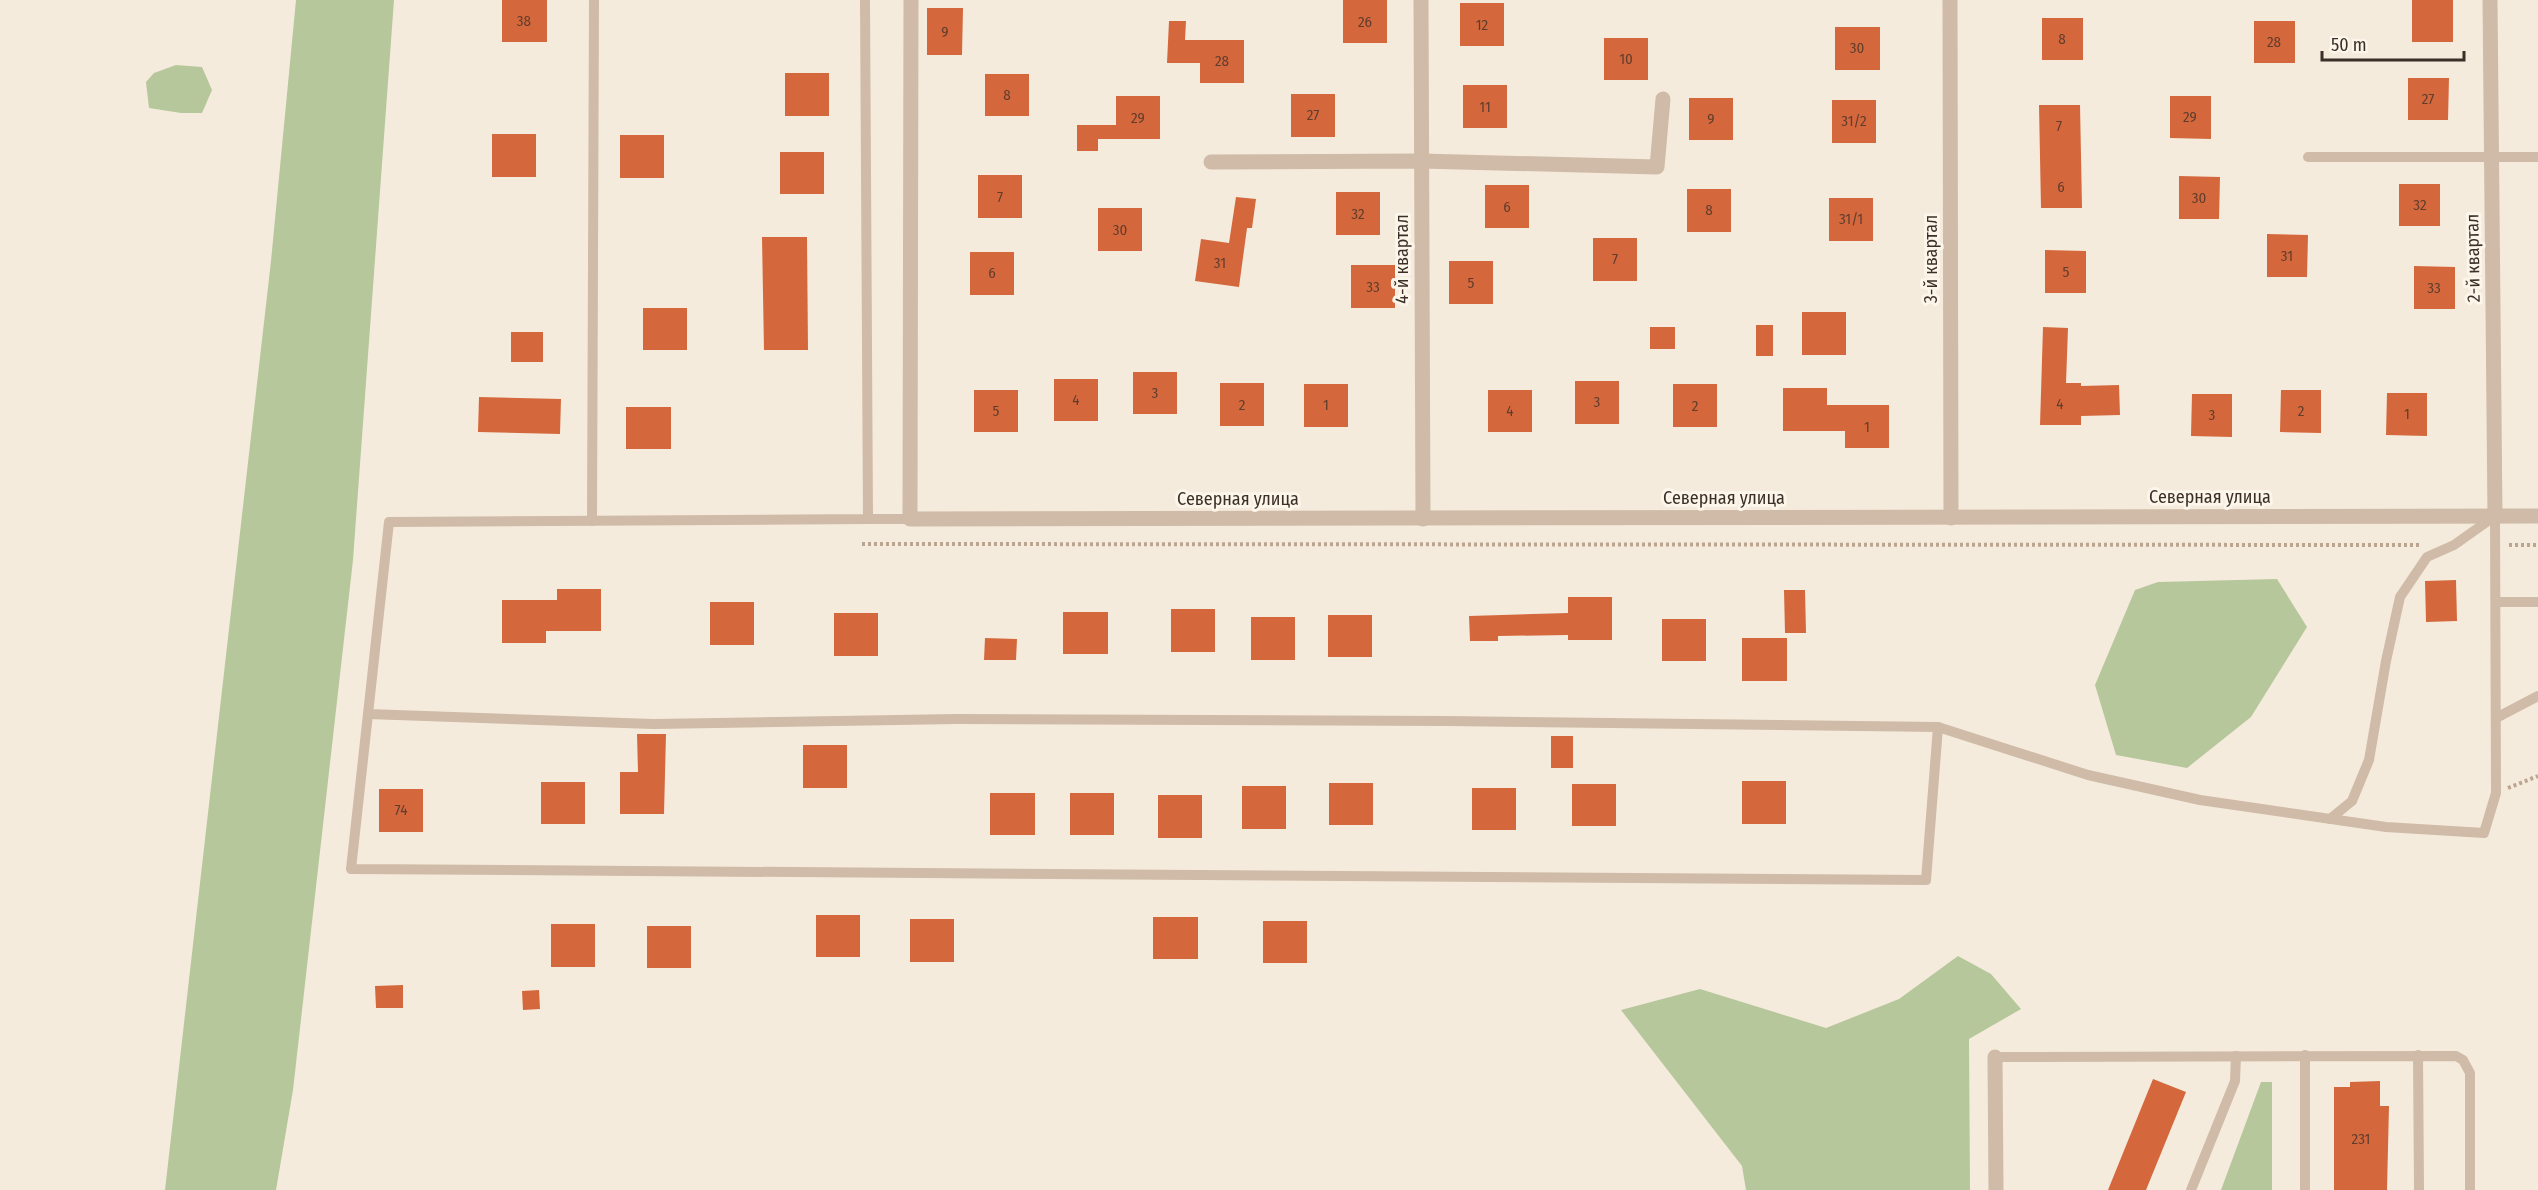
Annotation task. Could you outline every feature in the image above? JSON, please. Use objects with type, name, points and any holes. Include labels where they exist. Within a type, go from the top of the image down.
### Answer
[{"type":"street","points":[[910,519],[911,0]]},
{"type":"street","name":"4-й квартал","points":[[1421,0],[1423,519]]},
{"type":"street","name":"3-й квартал","points":[[1950,0],[1951,518]]},
{"type":"street","name":"2-й квартал","points":[[2490,0],[2495,516]]},
{"type":"street","points":[[1210,162],[1421,161],[1657,167],[1664,99]]},
{"type":"street","name":"Северная улица","points":[[910,519],[2538,516]]},
{"type":"street","points":[[1995,1057],[1996,1190]]},
{"type":"lane","points":[[592,521],[594,0]]},
{"type":"lane","points":[[865,0],[868,519]]},
{"type":"lane","points":[[2308,157],[2538,157]]},
{"type":"lane","points":[[368,714],[652,724],[969,719],[1434,721],[1938,727],[2100,777],[2200,800],[2386,827],[2484,833],[2496,793],[2495,516]]},
{"type":"lane","points":[[2330,819],[2352,801],[2370,760],[2386,662],[2400,597],[2427,557],[2454,545],[2495,516]]},
{"type":"lane","points":[[910,519],[389,522],[351,869],[1926,880],[1938,727]]},
{"type":"lane","points":[[2496,602],[2538,602]]},
{"type":"lane","points":[[2496,718],[2538,696]]},
{"type":"lane","points":[[2305,1055],[2305,1190]]},
{"type":"lane","points":[[2418,1055],[2419,1190]]},
{"type":"lane","points":[[2191,1190],[2235,1081],[2236,1056]]},
{"type":"lane","points":[[1995,1057],[2456,1056],[2468,1066],[2470,1190]]},
{"type":"path","points":[[862,544],[2454,545]]},
{"type":"path","points":[[2496,545],[2538,545]]},
{"type":"path","points":[[2496,793],[2538,776]]},
{"type":"green space","points":[[296,0],[394,0],[353,560],[293,1090],[276,1190],[165,1190],[271,261]]},
{"type":"green space","points":[[176,65],[202,67],[212,90],[202,113],[181,113],[149,108],[146,82],[154,73]]},
{"type":"green space","points":[[2277,579],[2307,627],[2251,717],[2187,768],[2116,755],[2095,685],[2135,590],[2158,582]]},
{"type":"green space","points":[[1958,956],[1991,974],[2021,1009],[1969,1039],[1970,1190],[1746,1190],[1742,1166],[1621,1010],[1700,989],[1826,1028],[1899,999]]},
{"type":"green space","points":[[2261,1082],[2272,1082],[2272,1190],[2221,1190]]},
{"type":"building","points":[[502,0],[547,0],[547,42],[502,42]]},
{"type":"building","points":[[1343,0],[1387,0],[1387,43],[1343,43]]},
{"type":"building","points":[[2412,0],[2453,0],[2453,42],[2412,42]]},
{"type":"building","points":[[1460,3],[1504,3],[1504,46],[1460,46]]},
{"type":"building","points":[[927,8],[963,8],[962,55],[927,55]]},
{"type":"building","points":[[2042,18],[2083,18],[2083,60],[2042,60]]},
{"type":"building","points":[[1169,21],[1186,21],[1185,40],[1244,40],[1244,83],[1200,83],[1200,63],[1167,63]]},
{"type":"building","points":[[2254,21],[2295,21],[2295,63],[2254,63]]},
{"type":"building","points":[[1835,27],[1880,27],[1880,70],[1835,70]]},
{"type":"building","points":[[1604,38],[1648,38],[1648,80],[1604,80]]},
{"type":"building","points":[[785,73],[829,73],[829,116],[785,116]]},
{"type":"building","points":[[985,74],[1029,74],[1029,116],[985,116]]},
{"type":"building","points":[[2408,78],[2449,78],[2448,120],[2408,120]]},
{"type":"building","points":[[1463,85],[1507,85],[1507,128],[1463,128]]},
{"type":"building","points":[[1291,94],[1335,94],[1335,137],[1291,137]]},
{"type":"building","points":[[1116,96],[1160,96],[1160,139],[1098,139],[1098,151],[1077,151],[1077,125],[1116,125]]},
{"type":"building","points":[[2170,96],[2211,96],[2211,139],[2170,138]]},
{"type":"building","points":[[1689,98],[1733,98],[1733,140],[1689,140]]},
{"type":"building","points":[[1832,100],[1876,100],[1876,143],[1832,143]]},
{"type":"building","points":[[2039,105],[2080,105],[2082,208],[2041,208]]},
{"type":"building","points":[[492,134],[536,134],[536,177],[492,177]]},
{"type":"building","points":[[620,135],[664,135],[664,178],[620,178]]},
{"type":"building","points":[[780,152],[824,152],[824,194],[780,194]]},
{"type":"building","points":[[978,175],[1022,175],[1022,218],[978,218]]},
{"type":"building","points":[[2179,176],[2220,177],[2219,219],[2179,219]]},
{"type":"building","points":[[2399,184],[2440,184],[2440,226],[2399,226]]},
{"type":"building","points":[[1485,185],[1529,185],[1529,228],[1485,228]]},
{"type":"building","points":[[1687,189],[1731,189],[1731,232],[1687,232]]},
{"type":"building","points":[[1336,192],[1380,192],[1380,235],[1336,235]]},
{"type":"building","points":[[1236,197],[1256,199],[1252,228],[1247,228],[1239,287],[1195,281],[1201,239],[1229,243]]},
{"type":"building","points":[[1829,198],[1873,198],[1873,241],[1829,241]]},
{"type":"building","points":[[1098,208],[1142,208],[1142,251],[1098,251]]},
{"type":"building","points":[[2267,234],[2308,235],[2307,277],[2267,277]]},
{"type":"building","points":[[762,237],[807,237],[808,350],[764,350]]},
{"type":"building","points":[[1593,238],[1637,238],[1637,281],[1593,281]]},
{"type":"building","points":[[2045,250],[2086,251],[2086,293],[2045,293]]},
{"type":"building","points":[[970,252],[1014,252],[1014,295],[970,295]]},
{"type":"building","points":[[1449,261],[1493,261],[1493,304],[1449,304]]},
{"type":"building","points":[[1351,265],[1395,265],[1395,308],[1351,308]]},
{"type":"building","points":[[2414,266],[2455,267],[2455,309],[2414,309]]},
{"type":"building","points":[[643,308],[687,308],[687,350],[643,350]]},
{"type":"building","points":[[1802,312],[1846,312],[1846,355],[1802,355]]},
{"type":"building","points":[[1756,325],[1773,325],[1773,356],[1756,356]]},
{"type":"building","points":[[1650,327],[1675,327],[1675,349],[1650,349]]},
{"type":"building","points":[[2043,327],[2068,328],[2066,383],[2081,383],[2081,386],[2119,385],[2120,415],[2081,416],[2081,425],[2040,425]]},
{"type":"building","points":[[511,332],[543,332],[543,362],[511,362]]},
{"type":"building","points":[[1133,372],[1177,372],[1177,414],[1133,414]]},
{"type":"building","points":[[1054,379],[1098,379],[1098,421],[1054,421]]},
{"type":"building","points":[[1575,381],[1619,381],[1619,424],[1575,424]]},
{"type":"building","points":[[1220,383],[1264,383],[1264,426],[1220,426]]},
{"type":"building","points":[[1304,384],[1348,384],[1348,427],[1304,427]]},
{"type":"building","points":[[1673,384],[1717,384],[1717,427],[1673,427]]},
{"type":"building","points":[[1783,388],[1827,388],[1827,405],[1889,405],[1889,448],[1845,448],[1845,431],[1783,431]]},
{"type":"building","points":[[974,390],[1018,390],[1018,432],[974,432]]},
{"type":"building","points":[[1488,390],[1532,390],[1532,432],[1488,432]]},
{"type":"building","points":[[2281,390],[2321,390],[2321,433],[2280,432]]},
{"type":"building","points":[[2387,393],[2427,393],[2427,436],[2386,435]]},
{"type":"building","points":[[2192,394],[2232,394],[2232,437],[2191,436]]},
{"type":"building","points":[[479,397],[561,399],[560,434],[478,432]]},
{"type":"building","points":[[626,407],[671,407],[671,449],[626,449]]},
{"type":"building","points":[[2456,580],[2457,621],[2426,622],[2425,581]]},
{"type":"building","points":[[557,589],[601,589],[601,631],[546,631],[546,643],[502,643],[502,600],[557,600]]},
{"type":"building","points":[[1784,590],[1805,590],[1806,633],[1785,633]]},
{"type":"building","points":[[1568,597],[1612,597],[1612,640],[1568,640],[1568,635],[1498,636],[1498,641],[1470,641],[1469,616],[1568,613]]},
{"type":"building","points":[[710,602],[754,602],[754,645],[710,645]]},
{"type":"building","points":[[1171,609],[1215,609],[1215,652],[1171,652]]},
{"type":"building","points":[[1063,612],[1108,612],[1108,654],[1063,654]]},
{"type":"building","points":[[834,613],[878,613],[878,656],[834,656]]},
{"type":"building","points":[[1328,615],[1372,615],[1372,657],[1328,657]]},
{"type":"building","points":[[1251,617],[1295,617],[1295,660],[1251,660]]},
{"type":"building","points":[[1662,619],[1706,619],[1706,661],[1662,661]]},
{"type":"building","points":[[985,638],[1017,639],[1016,660],[984,660]]},
{"type":"building","points":[[1742,638],[1787,638],[1787,681],[1742,681]]},
{"type":"building","points":[[637,734],[666,734],[664,814],[620,814],[620,772],[638,772]]},
{"type":"building","points":[[1551,736],[1573,736],[1573,768],[1551,768]]},
{"type":"building","points":[[803,745],[847,745],[847,788],[803,788]]},
{"type":"building","points":[[1742,781],[1786,781],[1786,824],[1742,824]]},
{"type":"building","points":[[541,782],[585,782],[585,824],[541,824]]},
{"type":"building","points":[[1329,783],[1373,783],[1373,825],[1329,825]]},
{"type":"building","points":[[1572,784],[1616,784],[1616,826],[1572,826]]},
{"type":"building","points":[[1242,786],[1286,786],[1286,829],[1242,829]]},
{"type":"building","points":[[1472,788],[1516,788],[1516,830],[1472,830]]},
{"type":"building","points":[[379,789],[423,789],[423,832],[379,832]]},
{"type":"building","points":[[990,793],[1035,793],[1035,835],[990,835]]},
{"type":"building","points":[[1070,793],[1114,793],[1114,835],[1070,835]]},
{"type":"building","points":[[1158,795],[1202,795],[1202,838],[1158,838]]},
{"type":"building","points":[[816,915],[860,915],[860,957],[816,957]]},
{"type":"building","points":[[1153,917],[1198,917],[1198,959],[1153,959]]},
{"type":"building","points":[[910,919],[954,919],[954,962],[910,962]]},
{"type":"building","points":[[1263,921],[1307,921],[1307,963],[1263,963]]},
{"type":"building","points":[[551,924],[595,924],[595,967],[551,967]]},
{"type":"building","points":[[647,926],[691,926],[691,968],[647,968]]},
{"type":"building","points":[[403,985],[403,1008],[376,1008],[375,986]]},
{"type":"building","points":[[539,990],[540,1009],[523,1010],[522,991]]},
{"type":"building","points":[[2153,1079],[2186,1092],[2146,1190],[2108,1190]]},
{"type":"building","points":[[2380,1081],[2380,1106],[2389,1106],[2387,1190],[2334,1190],[2334,1087],[2350,1087],[2350,1082]]}]
